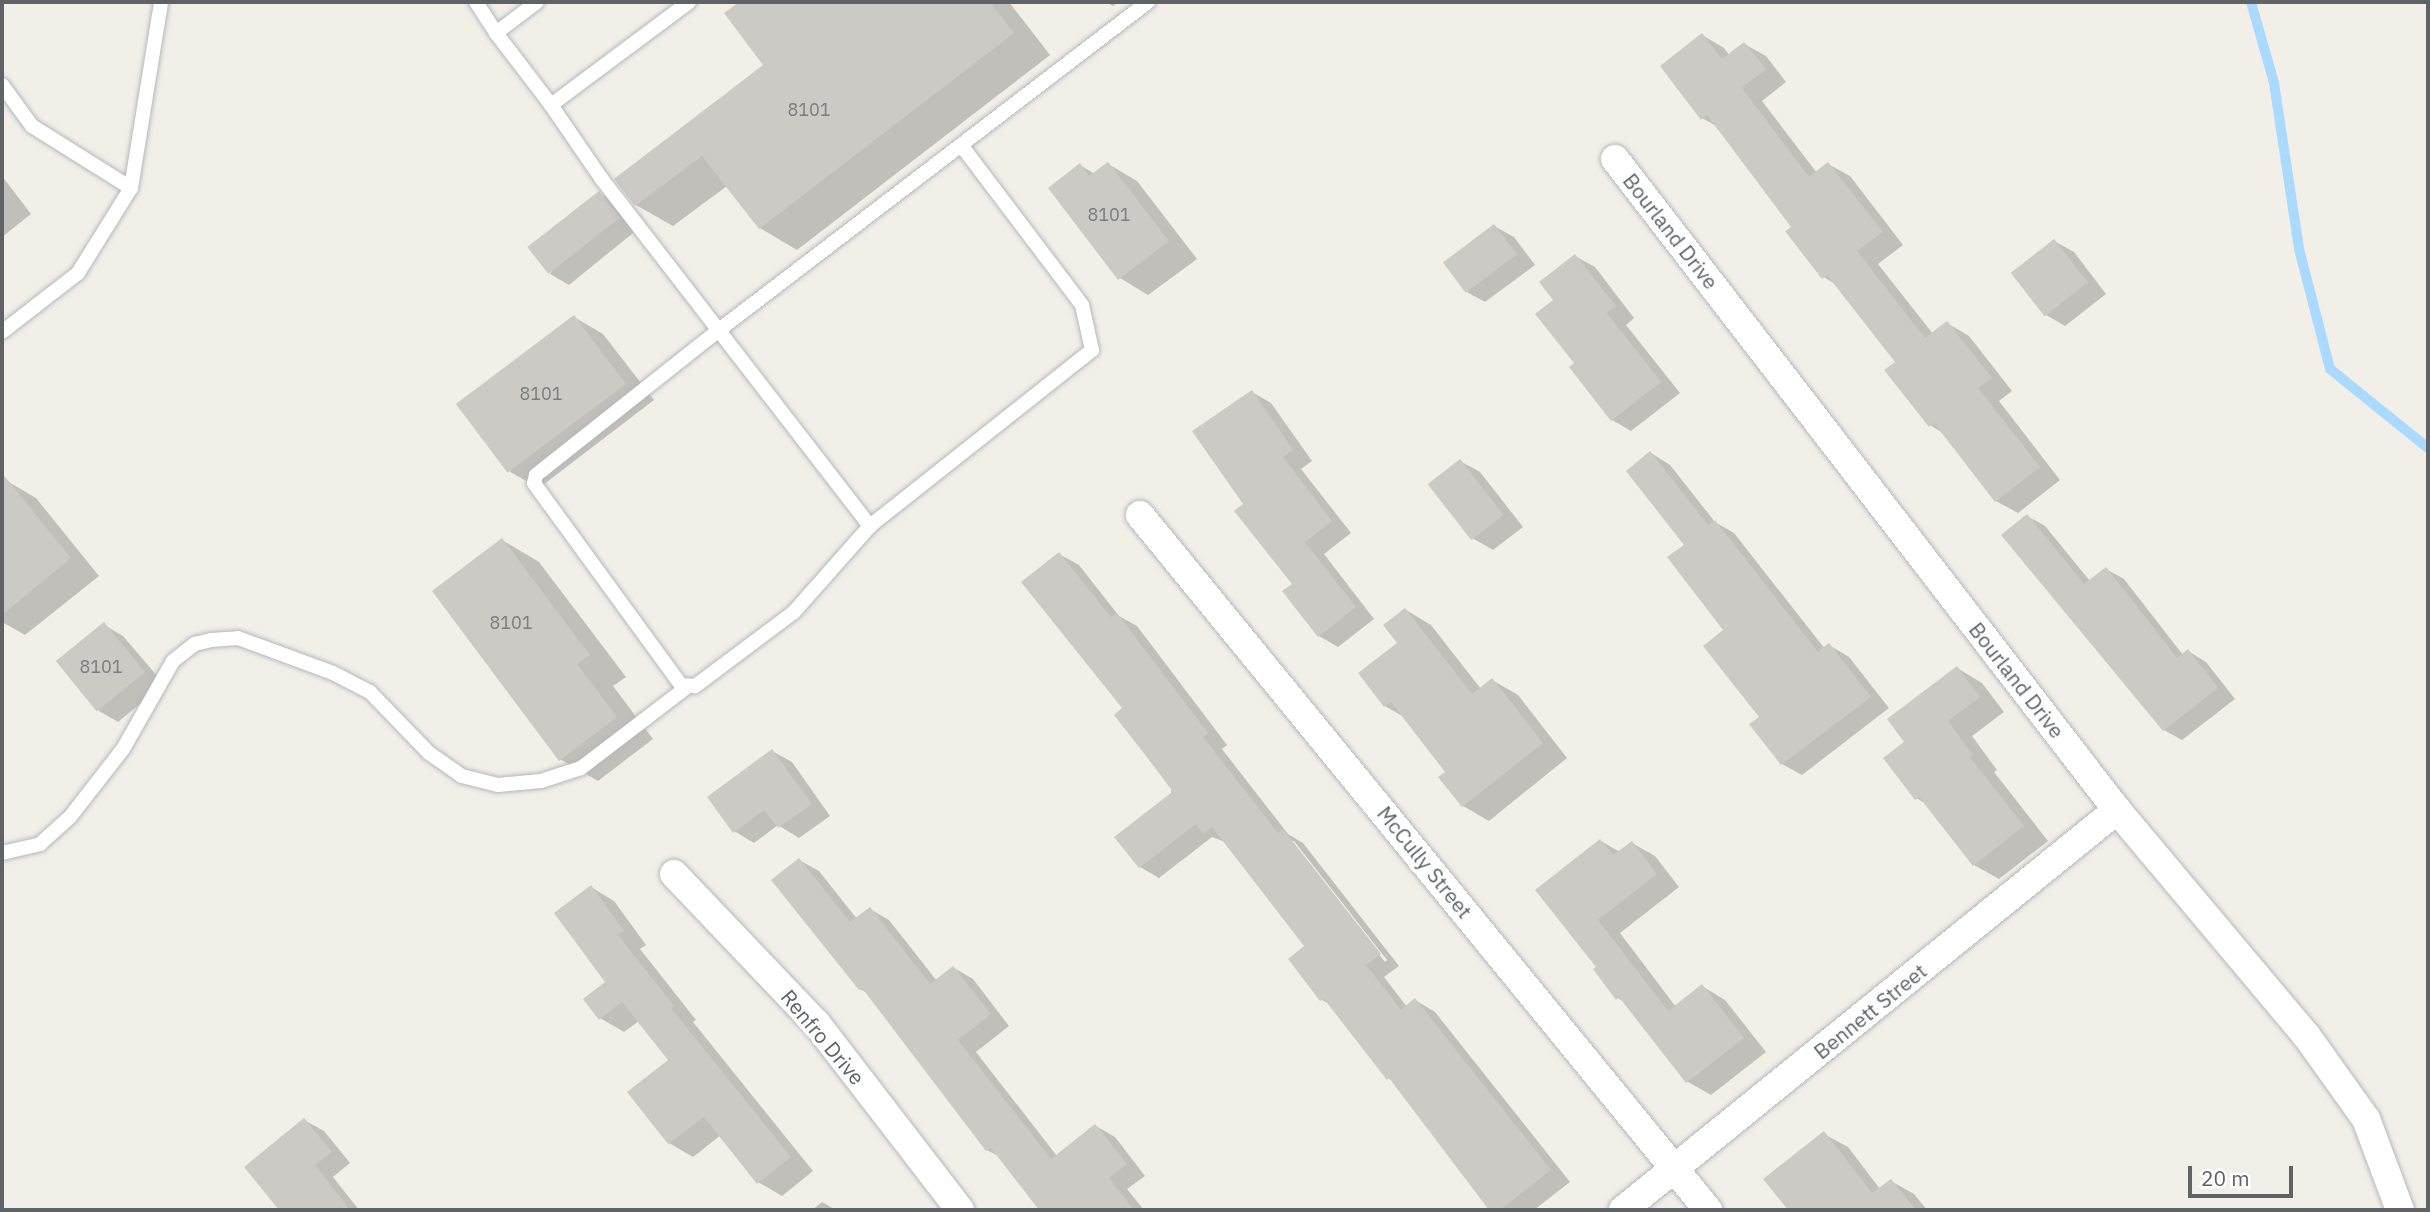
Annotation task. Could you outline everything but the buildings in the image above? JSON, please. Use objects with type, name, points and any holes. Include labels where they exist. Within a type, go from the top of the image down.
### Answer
[{"type":"street","name":"Bourland Drive","points":[[1615,159],[2117,810],[2306,1035],[2365,1119],[2400,1210]]},
{"type":"street","name":"McCully Street","points":[[1140,515],[1708,1210]]},
{"type":"street","name":"Bennett Street","points":[[1623,1210],[2117,810]]},
{"type":"street","name":"Renfro Drive","points":[[674,874],[816,1023],[960,1210]]},
{"type":"lane","points":[[2,332],[78,273],[131,188],[161,2]]},
{"type":"lane","points":[[477,2],[496,33],[551,105],[601,178],[870,526]]},
{"type":"lane","points":[[496,33],[537,2]]},
{"type":"lane","points":[[551,105],[689,2]]},
{"type":"lane","points":[[961,145],[1082,305],[1092,350],[870,526],[794,612],[695,686],[681,685],[534,483],[536,475],[719,330],[1147,2]]},
{"type":"lane","points":[[2,85],[32,126],[131,188]]},
{"type":"lane","points":[[2,853],[40,844],[70,817],[123,749],[173,661],[195,644],[238,638],[333,673],[370,692],[429,753],[462,776],[498,785],[541,781],[580,768],[687,687]]},
{"type":"waterway","points":[[2251,2],[2274,83],[2299,249],[2330,369],[2428,448]]}]
